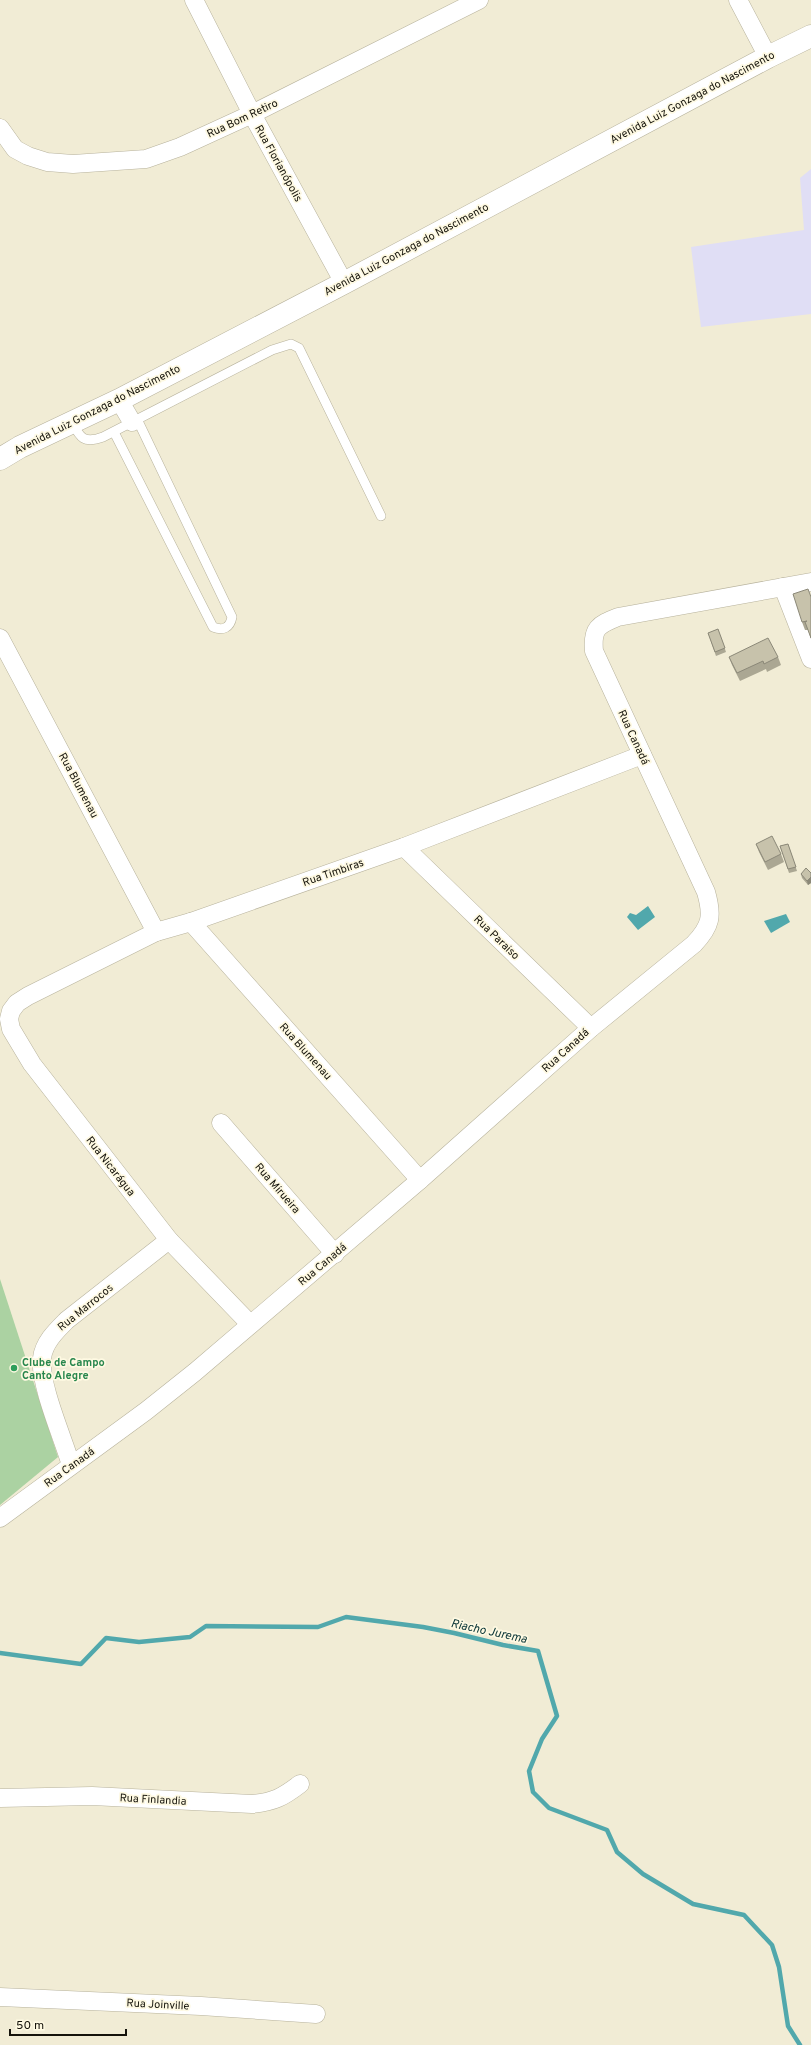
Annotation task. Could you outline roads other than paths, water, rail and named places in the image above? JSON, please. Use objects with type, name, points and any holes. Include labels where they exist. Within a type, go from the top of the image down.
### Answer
[{"type":"main road","name":"Avenida Luiz Gonzaga do Nascimento","points":[[0,459],[20,447],[119,400],[344,283],[768,57],[811,36]]},
{"type":"street","name":"Rua Florianópolis","points":[[194,0],[252,114],[344,283]]},
{"type":"street","name":"Rua Bom Retiro","points":[[0,128],[15,149],[28,156],[47,162],[73,164],[146,159],[180,147],[252,114],[479,0]]},
{"type":"street","points":[[738,0],[768,57]]},
{"type":"street","points":[[119,400],[134,421]]},
{"type":"street","name":"Rua Canadá","points":[[0,1518],[146,1411],[195,1372],[420,1180],[590,1028],[694,944],[708,926],[710,907],[706,892],[594,651],[593,640],[599,626],[618,617],[811,582]]},
{"type":"street","points":[[783,587],[811,659]]},
{"type":"street","name":"Rua Blumenau","points":[[0,638],[156,932]]},
{"type":"street","name":"Rua Timbiras","points":[[28,996],[156,932],[191,922],[404,847],[642,755]]},
{"type":"street","name":"Rua Paraiso","points":[[404,847],[590,1028]]},
{"type":"street","name":"Rua Blumenau","points":[[191,922],[420,1180]]},
{"type":"street","name":"Rua Nicarágua","points":[[28,996],[17,1003],[9,1019],[11,1029],[20,1046],[169,1240],[250,1324]]},
{"type":"street","name":"Rua Mirueira","points":[[221,1123],[335,1254]]},
{"type":"street","name":"Rua Marrocos","points":[[71,1465],[43,1378],[42,1357],[47,1345],[54,1332],[67,1320],[169,1240]]},
{"type":"street","name":"Rua Finlandia","points":[[0,1798],[92,1796],[252,1804],[270,1802],[286,1795],[300,1784]]},
{"type":"street","name":"Rua Joinville","points":[[0,1998],[201,2006],[316,2014]]},
{"type":"lane","points":[[72,422],[78,434],[85,440],[94,440],[114,432],[286,344],[299,348],[381,516]]},
{"type":"lane","points":[[114,432],[213,627],[220,629],[226,628],[231,624],[232,617],[134,421]]},
{"type":"water","points":[[648,906],[655,917],[638,930],[627,917],[630,913],[636,915]]},
{"type":"water","points":[[786,914],[790,922],[771,933],[764,921]]},
{"type":"waterway","name":"Riacho Jurema","points":[[0,1653],[81,1664],[106,1638],[139,1642],[190,1637],[206,1626],[318,1627],[346,1617],[423,1627],[503,1645],[538,1651],[557,1716],[542,1739],[529,1771],[533,1792],[549,1808],[607,1830],[617,1852],[643,1874],[693,1904],[744,1915],[772,1945],[779,1967],[788,2026],[800,2045]]},
{"type":"place","name":"Clube de Campo Canto Alegre","points":[[14,1368]]}]
